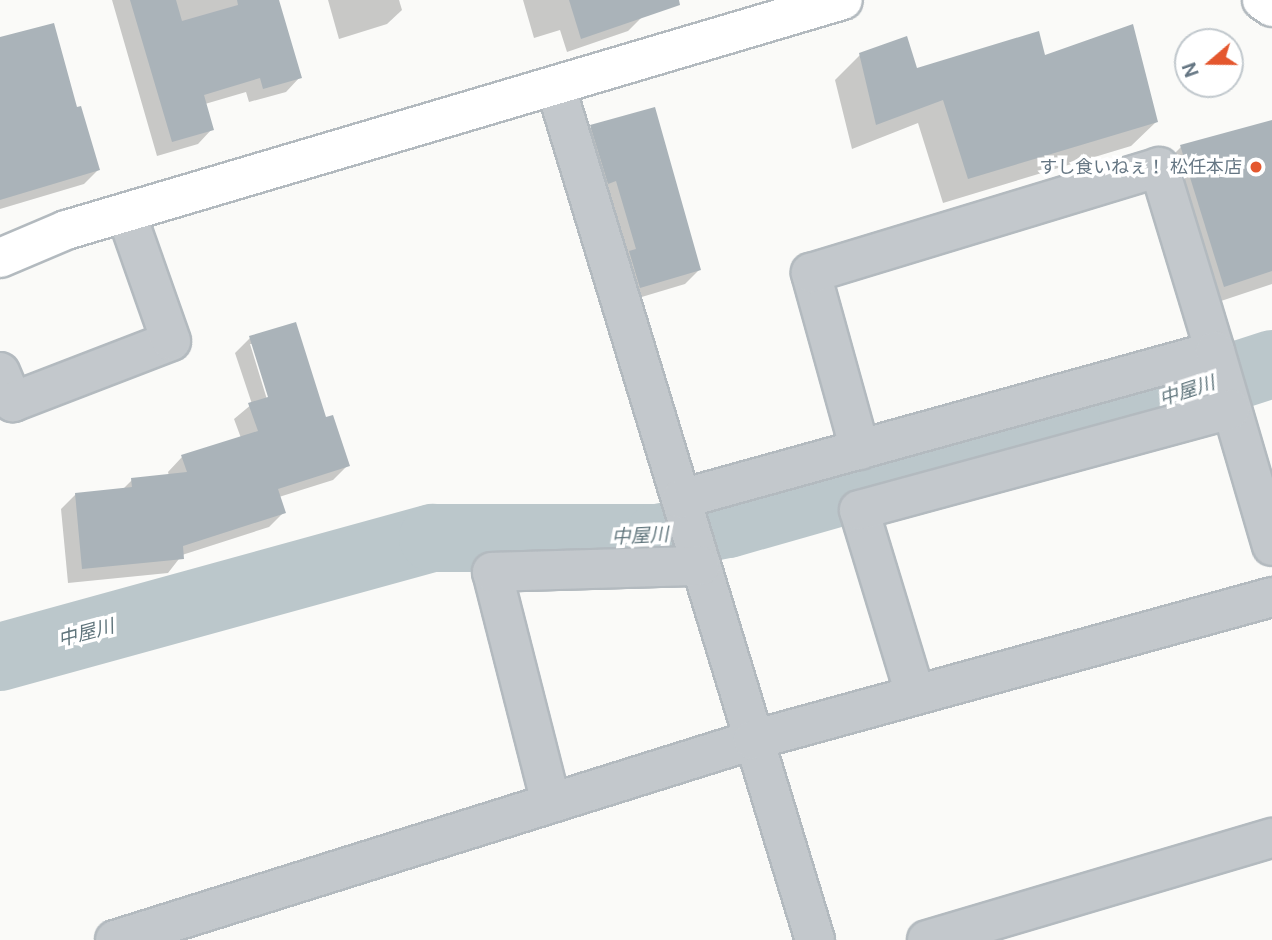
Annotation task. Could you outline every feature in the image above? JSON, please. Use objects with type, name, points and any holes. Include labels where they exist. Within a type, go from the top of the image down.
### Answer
[{"type":"main road","points":[[0,258],[66,230],[556,88],[843,0]]},
{"type":"main road","points":[[1262,0],[1272,7]]},
{"type":"street","points":[[556,88],[815,940]]},
{"type":"street","points":[[860,450],[811,274],[1159,167],[1272,546]]},
{"type":"street","points":[[0,372],[13,402],[171,341],[126,213]]},
{"type":"street","points":[[551,803],[492,572],[690,532],[860,450],[1223,381]]},
{"type":"street","points":[[915,694],[859,510],[1223,381]]},
{"type":"street","points":[[115,940],[753,740],[1272,597]]},
{"type":"street","points":[[927,940],[1272,838]]},
{"type":"building","points":[[130,0],[176,0],[182,21],[238,5],[237,0],[279,0],[302,78],[263,89],[260,78],[204,95],[214,130],[172,142]]},
{"type":"building","points":[[569,0],[679,0],[680,5],[581,39]]},
{"type":"building","points":[[54,23],[77,107],[81,106],[100,170],[0,200],[0,37]]},
{"type":"building","points":[[1133,24],[1158,122],[968,179],[943,100],[876,125],[859,53],[907,36],[917,68],[1039,31],[1045,55]]},
{"type":"building","points":[[655,107],[701,270],[640,288],[629,251],[636,249],[616,181],[608,184],[590,125]]},
{"type":"building","points":[[1272,120],[1272,271],[1224,287],[1180,145]]},
{"type":"building","points":[[296,322],[326,417],[333,415],[350,466],[278,489],[286,513],[183,546],[184,559],[82,569],[75,493],[132,487],[131,478],[187,472],[181,455],[258,431],[248,403],[268,397],[249,336]]},
{"type":"waterway","name":"中屋川","points":[[0,657],[433,538],[657,538],[728,524],[1133,409],[1272,364]]},
{"type":"place","name":"すし食いねぇ！ 松任本店","points":[[1256,167]]}]
